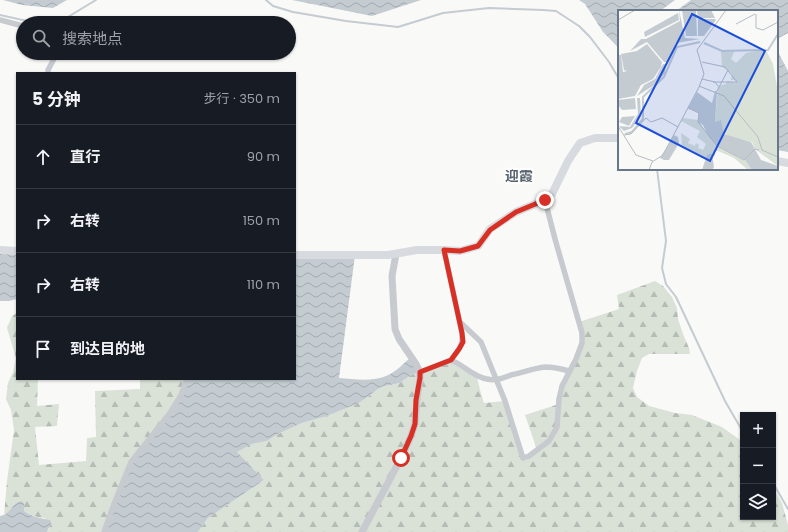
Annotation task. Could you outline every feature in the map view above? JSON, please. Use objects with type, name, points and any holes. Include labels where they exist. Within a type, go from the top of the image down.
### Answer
[{"type":"main road","points":[[296,255],[388,255],[417,250],[460,251],[478,246],[490,230],[516,212],[545,200],[552,194],[568,161],[580,144],[595,138],[618,138]]},
{"type":"main road","points":[[778,161],[788,163]]},
{"type":"main road","points":[[0,250],[16,250]]},
{"type":"street","points":[[0,20],[16,24]]},
{"type":"street","points":[[48,72],[53,60]]},
{"type":"street","points":[[460,322],[481,342],[505,401],[523,458],[529,456],[549,441],[557,427],[559,400],[562,386],[576,359],[582,343],[582,333],[545,200]]},
{"type":"street","points":[[420,372],[451,360],[463,342],[444,250]]},
{"type":"street","points":[[362,532],[401,458],[415,424],[416,400],[420,372],[399,339],[395,329],[392,276],[396,254]]},
{"type":"street","points":[[451,360],[477,377],[496,380],[544,367],[560,368],[569,371]]},
{"type":"street","points":[[104,532],[131,462],[170,413],[181,395],[187,380]]},
{"type":"green space","points":[[655,281],[663,286],[672,297],[677,308],[678,319],[689,348],[690,354],[649,354],[642,358],[633,388],[637,397],[649,406],[675,413],[692,415],[722,427],[740,440],[740,520],[776,520],[776,493],[782,503],[788,525],[788,532],[198,532],[208,518],[264,480],[236,452],[252,444],[267,441],[302,423],[327,416],[359,403],[381,387],[400,383],[411,375],[451,360],[477,377],[484,403],[505,401],[523,458],[537,450],[525,415],[559,404],[559,399],[582,343],[579,322],[619,309],[617,295]]},
{"type":"green space","points":[[16,314],[16,358],[7,328],[12,316]]},
{"type":"green space","points":[[16,358],[16,380],[38,380],[37,406],[59,404],[57,426],[35,427],[39,465],[86,461],[87,438],[96,437],[95,391],[140,389],[140,380],[186,380],[104,532],[47,532],[49,529],[45,518],[34,516],[24,511],[24,503],[15,504],[4,516],[14,430],[11,410],[6,399],[8,383],[13,372]]},
{"type":"water","points":[[3,0],[67,0],[53,8],[22,5]]},
{"type":"water","points":[[292,0],[421,0],[372,16]]},
{"type":"water","points":[[579,0],[675,0],[661,10],[618,10],[618,47],[603,32],[585,4]]},
{"type":"water","points":[[691,0],[788,0],[788,33],[778,38],[778,10],[677,10]]},
{"type":"water","points":[[778,52],[788,71],[788,152],[778,150]]},
{"type":"water","points":[[0,250],[16,251],[16,299],[0,301]]},
{"type":"water","points":[[296,255],[355,255],[339,378],[363,380],[381,378],[393,373],[411,357],[420,372],[411,375],[400,383],[381,387],[359,403],[327,416],[302,423],[267,441],[252,444],[237,452],[264,480],[208,518],[198,532],[104,532],[131,462],[170,413],[186,380],[296,380]]},
{"type":"water","points":[[21,501],[24,503],[24,511],[36,517],[50,520],[51,523],[47,532],[0,532],[0,516],[7,513],[15,504]]},
{"type":"waterway","points":[[70,16],[96,0]]},
{"type":"waterway","points":[[266,0],[273,6],[293,12],[346,21],[398,27],[443,13],[489,8],[556,11],[579,26],[590,37],[609,62],[618,77]]},
{"type":"waterway","points":[[0,15],[16,19]]},
{"type":"waterway","points":[[657,170],[666,241],[662,268],[666,284],[676,297],[725,401],[740,427]]},
{"type":"waterway","points":[[774,484],[788,509]]},
{"type":"district","name":"迎霞","points":[[519,176]]},
{"type":"route","points":[[401,458],[415,424],[416,400],[420,372],[451,360],[463,342],[444,250],[460,251],[478,246],[490,230],[516,212],[545,200]]}]
